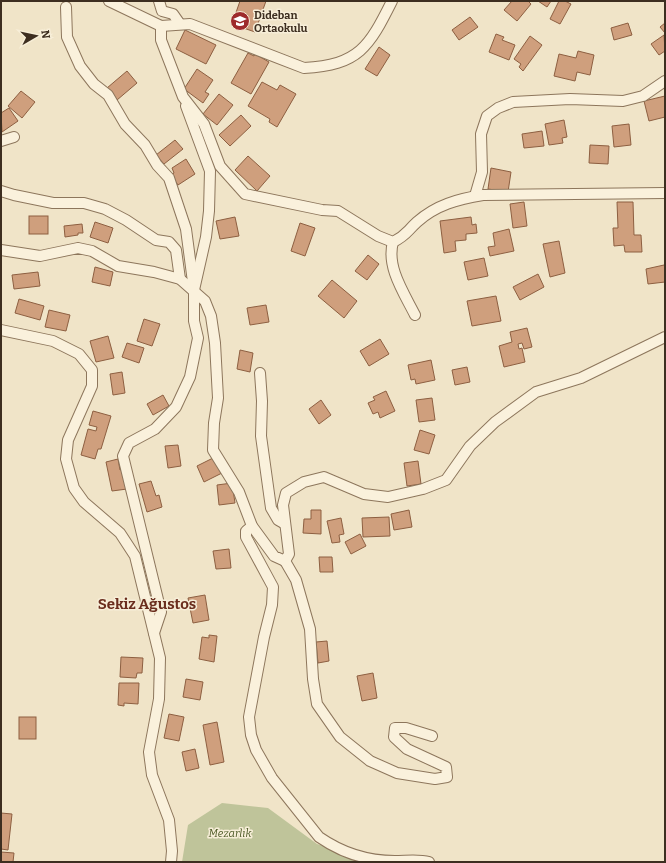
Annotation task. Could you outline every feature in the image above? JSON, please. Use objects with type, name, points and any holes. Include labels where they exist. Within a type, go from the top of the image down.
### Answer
[{"type":"street","points":[[109,1],[162,26],[190,24],[304,68],[323,67],[342,62],[362,51],[376,33],[392,1]]},
{"type":"street","points":[[159,1],[162,11],[173,14],[180,24]]},
{"type":"street","points":[[66,7],[66,37],[80,66],[94,84],[108,95],[125,124],[145,145],[157,165],[169,178],[186,229],[194,290],[194,321],[198,338],[190,377],[176,407],[155,429],[129,443],[124,456],[161,612],[154,634]]},
{"type":"street","points":[[162,26],[161,40],[210,171],[210,212],[194,290]]},
{"type":"street","points":[[475,196],[482,172],[481,134],[487,116],[498,108],[513,102],[570,99],[623,100],[643,96],[665,81]]},
{"type":"street","points":[[183,97],[204,124],[220,166],[245,194],[322,210],[338,211],[378,236],[393,242]]},
{"type":"street","points":[[1,141],[14,137]]},
{"type":"street","points":[[1,191],[54,203],[84,203],[104,209],[126,220],[156,240],[169,242],[176,250],[180,279]]},
{"type":"street","points":[[415,315],[400,286],[392,264],[391,249],[393,242],[405,236],[417,222],[436,208],[459,198],[475,196],[665,193]]},
{"type":"street","points":[[1,250],[40,256],[78,248],[92,251],[118,266],[154,272],[180,279],[205,301],[211,316],[215,343],[218,398],[214,423],[213,450],[239,492],[252,526],[274,556],[285,561],[296,580],[310,629],[313,680],[317,704],[340,737],[370,761],[397,773],[434,779],[447,776],[446,767],[407,749],[394,737],[395,728],[406,728],[432,736]]},
{"type":"street","points":[[1,330],[53,341],[79,354],[92,370],[92,386],[68,440],[66,459],[74,488],[84,502],[120,534],[135,556],[160,658],[159,699],[149,752],[152,775],[169,820],[172,851],[171,862]]},
{"type":"street","points":[[285,561],[289,554],[283,505],[286,493],[304,482],[324,477],[364,494],[388,497],[423,489],[446,480],[470,446],[495,422],[536,392],[581,378],[665,337]]},
{"type":"street","points":[[260,373],[262,401],[261,436],[271,508],[278,520],[285,524]]},
{"type":"street","points":[[252,526],[246,531],[246,537],[273,587],[272,605],[264,637],[249,717],[250,734],[256,750],[272,778],[319,837],[328,843],[348,853],[372,859],[429,862]]},
{"type":"green space","name":"Mezarlık","points":[[222,803],[268,808],[317,844],[377,862],[182,862],[188,825]]},
{"type":"building","points":[[240,1],[266,1],[255,32],[232,24]]},
{"type":"building","points":[[512,1],[528,1],[531,4],[517,21],[504,10]]},
{"type":"building","points":[[538,1],[551,1],[547,7]]},
{"type":"building","points":[[559,1],[565,1],[571,4],[560,24],[550,19]]},
{"type":"building","points":[[470,17],[478,27],[459,40],[452,30]]},
{"type":"building","points":[[628,23],[632,35],[614,40],[611,28]]},
{"type":"building","points":[[665,23],[665,33],[660,27]]},
{"type":"building","points":[[185,30],[216,45],[206,64],[176,49]]},
{"type":"building","points":[[496,34],[504,37],[502,40],[515,45],[509,60],[489,52]]},
{"type":"building","points":[[664,35],[665,51],[659,55],[651,44]]},
{"type":"building","points":[[530,36],[542,45],[523,71],[519,67],[521,64],[514,59]]},
{"type":"building","points":[[379,47],[390,55],[377,76],[365,69]]},
{"type":"building","points":[[578,51],[594,55],[590,75],[577,72],[575,81],[554,76],[559,54],[576,58]]},
{"type":"building","points":[[248,53],[254,56],[255,54],[269,62],[251,94],[231,83]]},
{"type":"building","points":[[197,69],[213,80],[205,92],[209,94],[203,103],[184,89]]},
{"type":"building","points":[[127,71],[137,83],[117,100],[107,88]]},
{"type":"building","points":[[262,82],[277,90],[280,85],[296,94],[277,127],[269,122],[270,119],[248,106]]},
{"type":"building","points":[[21,91],[35,102],[22,118],[8,106]]},
{"type":"building","points":[[219,94],[233,105],[217,125],[203,114]]},
{"type":"building","points":[[665,96],[665,117],[649,121],[644,101]]},
{"type":"building","points":[[9,108],[18,121],[2,132],[1,113]]},
{"type":"building","points":[[241,115],[251,126],[230,146],[219,135]]},
{"type":"building","points":[[564,120],[567,137],[562,138],[563,143],[549,145],[545,124]]},
{"type":"building","points":[[629,124],[631,145],[614,147],[612,126]]},
{"type":"building","points":[[542,131],[544,146],[524,148],[522,134]]},
{"type":"building","points":[[175,140],[183,149],[164,164],[156,155]]},
{"type":"building","points":[[590,145],[609,146],[608,164],[589,163]]},
{"type":"building","points":[[248,156],[270,176],[257,191],[235,170]]},
{"type":"building","points":[[186,159],[195,174],[178,185],[171,175],[174,173],[172,168]]},
{"type":"building","points":[[491,168],[511,172],[508,192],[488,189]]},
{"type":"building","points":[[524,202],[527,226],[513,228],[510,204]]},
{"type":"building","points":[[617,202],[633,202],[634,235],[641,235],[642,252],[625,252],[624,245],[614,246],[613,228],[618,228]]},
{"type":"building","points":[[29,216],[48,216],[48,234],[29,234]]},
{"type":"building","points":[[235,217],[239,236],[220,239],[216,221]]},
{"type":"building","points":[[471,217],[472,225],[476,224],[477,233],[466,234],[466,240],[455,241],[456,251],[444,253],[440,221]]},
{"type":"building","points":[[95,222],[113,228],[108,243],[90,237]]},
{"type":"building","points":[[300,223],[315,228],[305,256],[291,251]]},
{"type":"building","points":[[82,224],[83,233],[65,237],[64,226]]},
{"type":"building","points":[[509,229],[514,251],[490,256],[488,247],[495,246],[493,233]]},
{"type":"building","points":[[559,241],[565,273],[550,277],[543,244]]},
{"type":"building","points":[[368,255],[379,264],[367,280],[355,271]]},
{"type":"building","points":[[484,258],[488,276],[468,280],[464,262]]},
{"type":"building","points":[[665,265],[665,282],[648,284],[646,269]]},
{"type":"building","points":[[95,267],[113,272],[110,286],[92,282]]},
{"type":"building","points":[[38,272],[40,286],[14,289],[12,275]]},
{"type":"building","points":[[538,274],[544,287],[520,300],[513,287]]},
{"type":"building","points":[[332,280],[357,301],[344,318],[318,296]]},
{"type":"building","points":[[496,296],[501,321],[472,326],[467,301]]},
{"type":"building","points":[[19,299],[44,306],[40,320],[15,313]]},
{"type":"building","points":[[266,305],[269,322],[250,325],[247,308]]},
{"type":"building","points":[[49,310],[70,315],[66,331],[45,327]]},
{"type":"building","points":[[144,319],[160,324],[152,346],[137,341]]},
{"type":"building","points":[[527,328],[532,347],[524,349],[522,343],[518,344],[519,349],[522,348],[525,362],[504,367],[499,346],[512,342],[510,332]]},
{"type":"building","points":[[108,336],[114,358],[96,362],[90,341]]},
{"type":"building","points":[[380,339],[389,354],[369,366],[360,351]]},
{"type":"building","points":[[127,343],[144,348],[139,363],[122,357]]},
{"type":"building","points":[[240,350],[253,353],[250,372],[237,369]]},
{"type":"building","points":[[431,360],[435,380],[416,384],[415,379],[411,380],[408,365]]},
{"type":"building","points":[[467,367],[470,382],[455,385],[452,370]]},
{"type":"building","points":[[122,372],[125,393],[113,395],[110,374]]},
{"type":"building","points":[[386,391],[395,411],[380,418],[378,412],[373,414],[368,403],[375,400],[373,397]]},
{"type":"building","points":[[163,395],[169,406],[153,415],[147,404]]},
{"type":"building","points":[[432,398],[435,420],[419,422],[416,400]]},
{"type":"building","points":[[321,400],[331,415],[319,424],[309,409]]},
{"type":"building","points":[[93,411],[111,416],[101,449],[98,449],[95,459],[81,455],[88,429],[96,431],[97,427],[89,425]]},
{"type":"building","points":[[420,430],[435,435],[429,454],[414,450]]},
{"type":"building","points":[[178,445],[181,466],[168,468],[165,446]]},
{"type":"building","points":[[213,458],[222,473],[204,482],[197,466]]},
{"type":"building","points":[[118,459],[120,470],[123,469],[127,489],[112,491],[106,462]]},
{"type":"building","points":[[418,461],[421,484],[407,486],[404,463]]},
{"type":"building","points":[[151,481],[156,496],[159,495],[162,507],[147,512],[139,484]]},
{"type":"building","points":[[232,483],[235,503],[219,505],[217,485]]},
{"type":"building","points":[[311,510],[321,510],[321,534],[303,533],[304,519],[311,519]]},
{"type":"building","points":[[409,510],[412,527],[394,530],[391,514]]},
{"type":"building","points":[[389,517],[390,536],[363,537],[362,518]]},
{"type":"building","points":[[341,518],[344,534],[339,535],[340,542],[332,543],[327,521]]},
{"type":"building","points":[[360,534],[366,546],[351,554],[345,542]]},
{"type":"building","points":[[229,549],[231,568],[216,569],[213,551]]},
{"type":"building","points":[[319,557],[332,557],[333,572],[320,572]]},
{"type":"building","points":[[205,595],[209,620],[193,623],[188,598]]},
{"type":"building","points":[[209,635],[217,636],[214,662],[199,659],[202,637],[209,638]]},
{"type":"building","points":[[327,641],[329,661],[318,663],[316,642]]},
{"type":"building","points":[[121,657],[143,658],[142,673],[137,673],[136,678],[120,677]]},
{"type":"building","points":[[373,673],[377,698],[362,701],[357,676]]},
{"type":"building","points":[[186,679],[203,682],[200,700],[183,697]]},
{"type":"building","points":[[119,683],[139,683],[138,704],[124,703],[124,706],[118,705]]},
{"type":"building","points":[[169,714],[184,717],[179,741],[164,738]]},
{"type":"building","points":[[19,717],[36,717],[36,739],[19,739]]},
{"type":"building","points":[[217,722],[224,762],[210,765],[203,725]]},
{"type":"building","points":[[195,749],[199,768],[186,771],[182,752]]},
{"type":"building","points":[[1,813],[12,814],[8,850],[1,849]]},
{"type":"building","points":[[1,852],[14,853],[13,862],[1,862]]},
{"type":"place","name":"Dideban Ortaokulu","points":[[240,21]]},
{"type":"district","name":"Sekiz Ağustos","points":[[147,604]]}]
